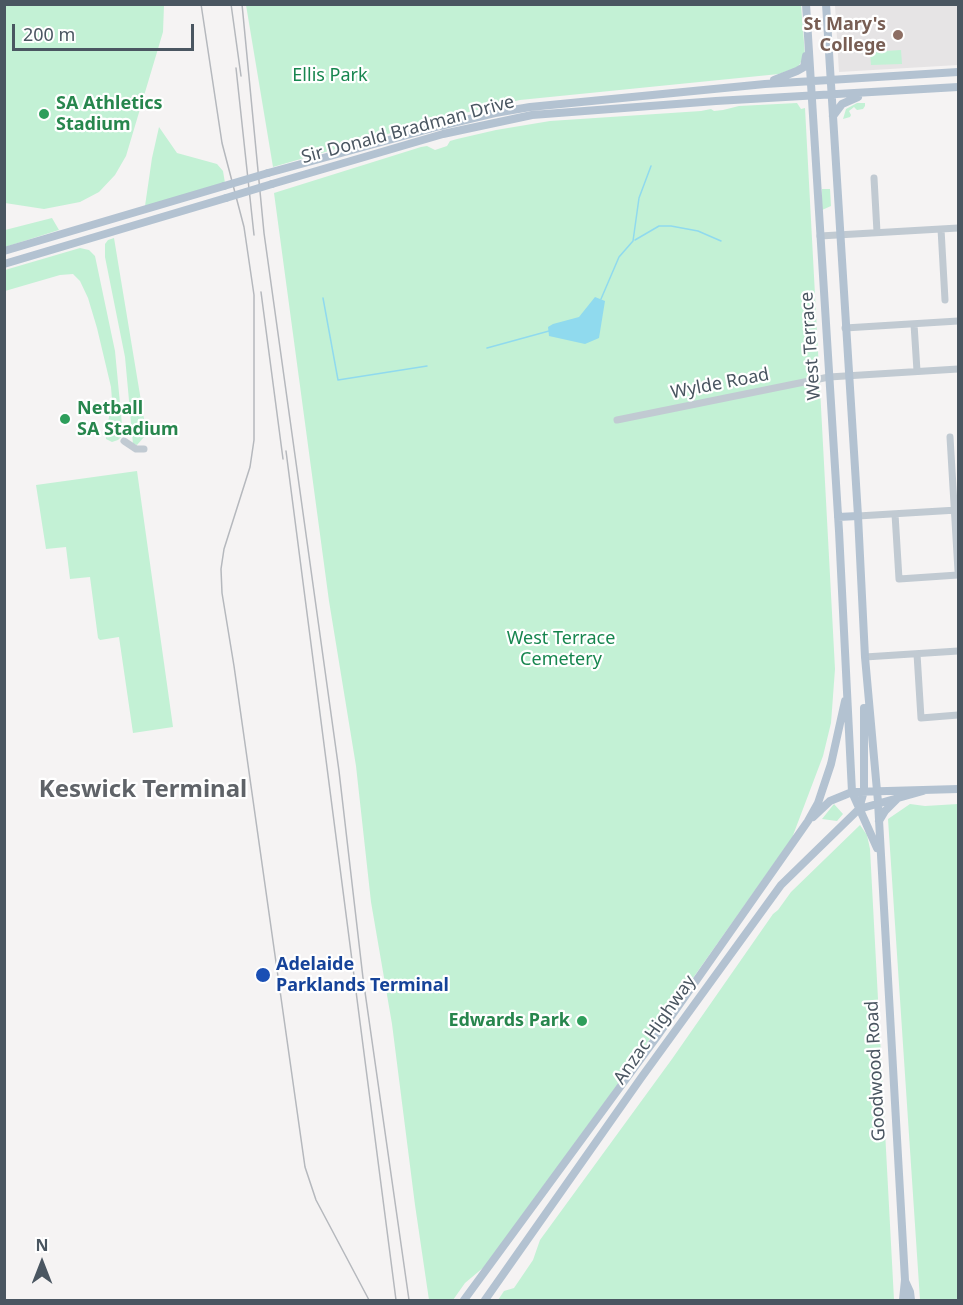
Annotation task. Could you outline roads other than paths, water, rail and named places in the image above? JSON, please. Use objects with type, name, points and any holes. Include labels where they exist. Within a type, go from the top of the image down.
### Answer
[{"type":"main road","name":"West Terrace","points":[[806,4],[838,517],[852,792],[859,809]]},
{"type":"main road","name":"West Terrace","points":[[826,4],[865,657],[877,790]]},
{"type":"main road","points":[[765,84],[804,67],[808,49]]},
{"type":"main road","name":"Sir Donald Bradman Drive","points":[[4,251],[268,173],[495,113],[530,107],[765,84],[958,72]]},
{"type":"main road","name":"Sir Donald Bradman Drive","points":[[4,264],[443,134],[532,115],[716,101],[958,87]]},
{"type":"main road","points":[[833,116],[849,99],[869,93]]},
{"type":"main road","points":[[838,517],[858,516]]},
{"type":"main road","name":"West Terrace","points":[[859,809],[864,791],[865,657]]},
{"type":"main road","name":"West Terrace","points":[[808,821],[818,802],[831,764],[847,686]]},
{"type":"main road","points":[[808,821],[830,801],[852,792],[958,789]]},
{"type":"main road","name":"Goodwood Road","points":[[877,790],[905,1280],[903,1300]]},
{"type":"main road","name":"Anzac Highway","points":[[485,1300],[570,1177],[771,897],[798,867],[859,809],[923,791]]},
{"type":"main road","points":[[879,822],[897,798]]},
{"type":"main road","name":"Goodwood Road","points":[[859,809],[881,860]]},
{"type":"main road","name":"Anzac Highway","points":[[464,1300],[711,960],[808,821]]},
{"type":"main road","points":[[560,1170],[570,1177]]},
{"type":"main road","name":"Goodwood Road","points":[[905,1280],[911,1300]]},
{"type":"street","points":[[874,178],[878,232]]},
{"type":"street","points":[[820,236],[958,228]]},
{"type":"street","points":[[941,229],[945,300]]},
{"type":"street","points":[[845,328],[958,321]]},
{"type":"street","points":[[914,324],[917,371]]},
{"type":"street","name":"Wylde Road","points":[[617,420],[829,377],[958,369]]},
{"type":"street","points":[[895,514],[899,579],[958,573],[950,437]]},
{"type":"street","points":[[124,441],[136,449],[144,449]]},
{"type":"street","points":[[858,516],[956,510]]},
{"type":"street","points":[[865,657],[958,651]]},
{"type":"street","points":[[917,654],[921,718],[958,715]]},
{"type":"water","points":[[595,297],[605,301],[599,338],[585,344],[549,336],[548,327],[579,317]]},
{"type":"waterway","points":[[601,299],[619,257],[633,241],[639,198],[651,166]]},
{"type":"waterway","points":[[635,240],[659,226],[671,226],[698,231],[721,241]]},
{"type":"waterway","points":[[323,298],[338,380],[427,366]]},
{"type":"waterway","points":[[487,348],[549,331]]},
{"type":"railway","points":[[201,4],[222,143],[244,227],[254,295],[254,440],[250,467],[224,549],[221,569],[222,593],[305,1167],[316,1200],[369,1300]]},
{"type":"railway","points":[[231,4],[241,76]]},
{"type":"railway","points":[[242,4],[264,233],[339,771],[363,978],[409,1300]]},
{"type":"railway","points":[[236,68],[254,235]]},
{"type":"railway","points":[[261,292],[283,459]]},
{"type":"railway","points":[[286,451],[396,1300]]},
{"type":"place","name":"St Mary's College","points":[[898,35]]},
{"type":"place","name":"SA Athletics Stadium","points":[[44,114]]},
{"type":"place","name":"Netball SA Stadium","points":[[65,419]]},
{"type":"place","name":"Adelaide Parklands Terminal","points":[[263,975]]},
{"type":"place","name":"Edwards Park","points":[[582,1021]]},
{"type":"district","name":"Keswick Terminal","points":[[143,790]]},
{"type":"park label","name":"Ellis Park","points":[[330,76]]},
{"type":"park label","name":"West Terrace Cemetery","points":[[561,649]]}]
